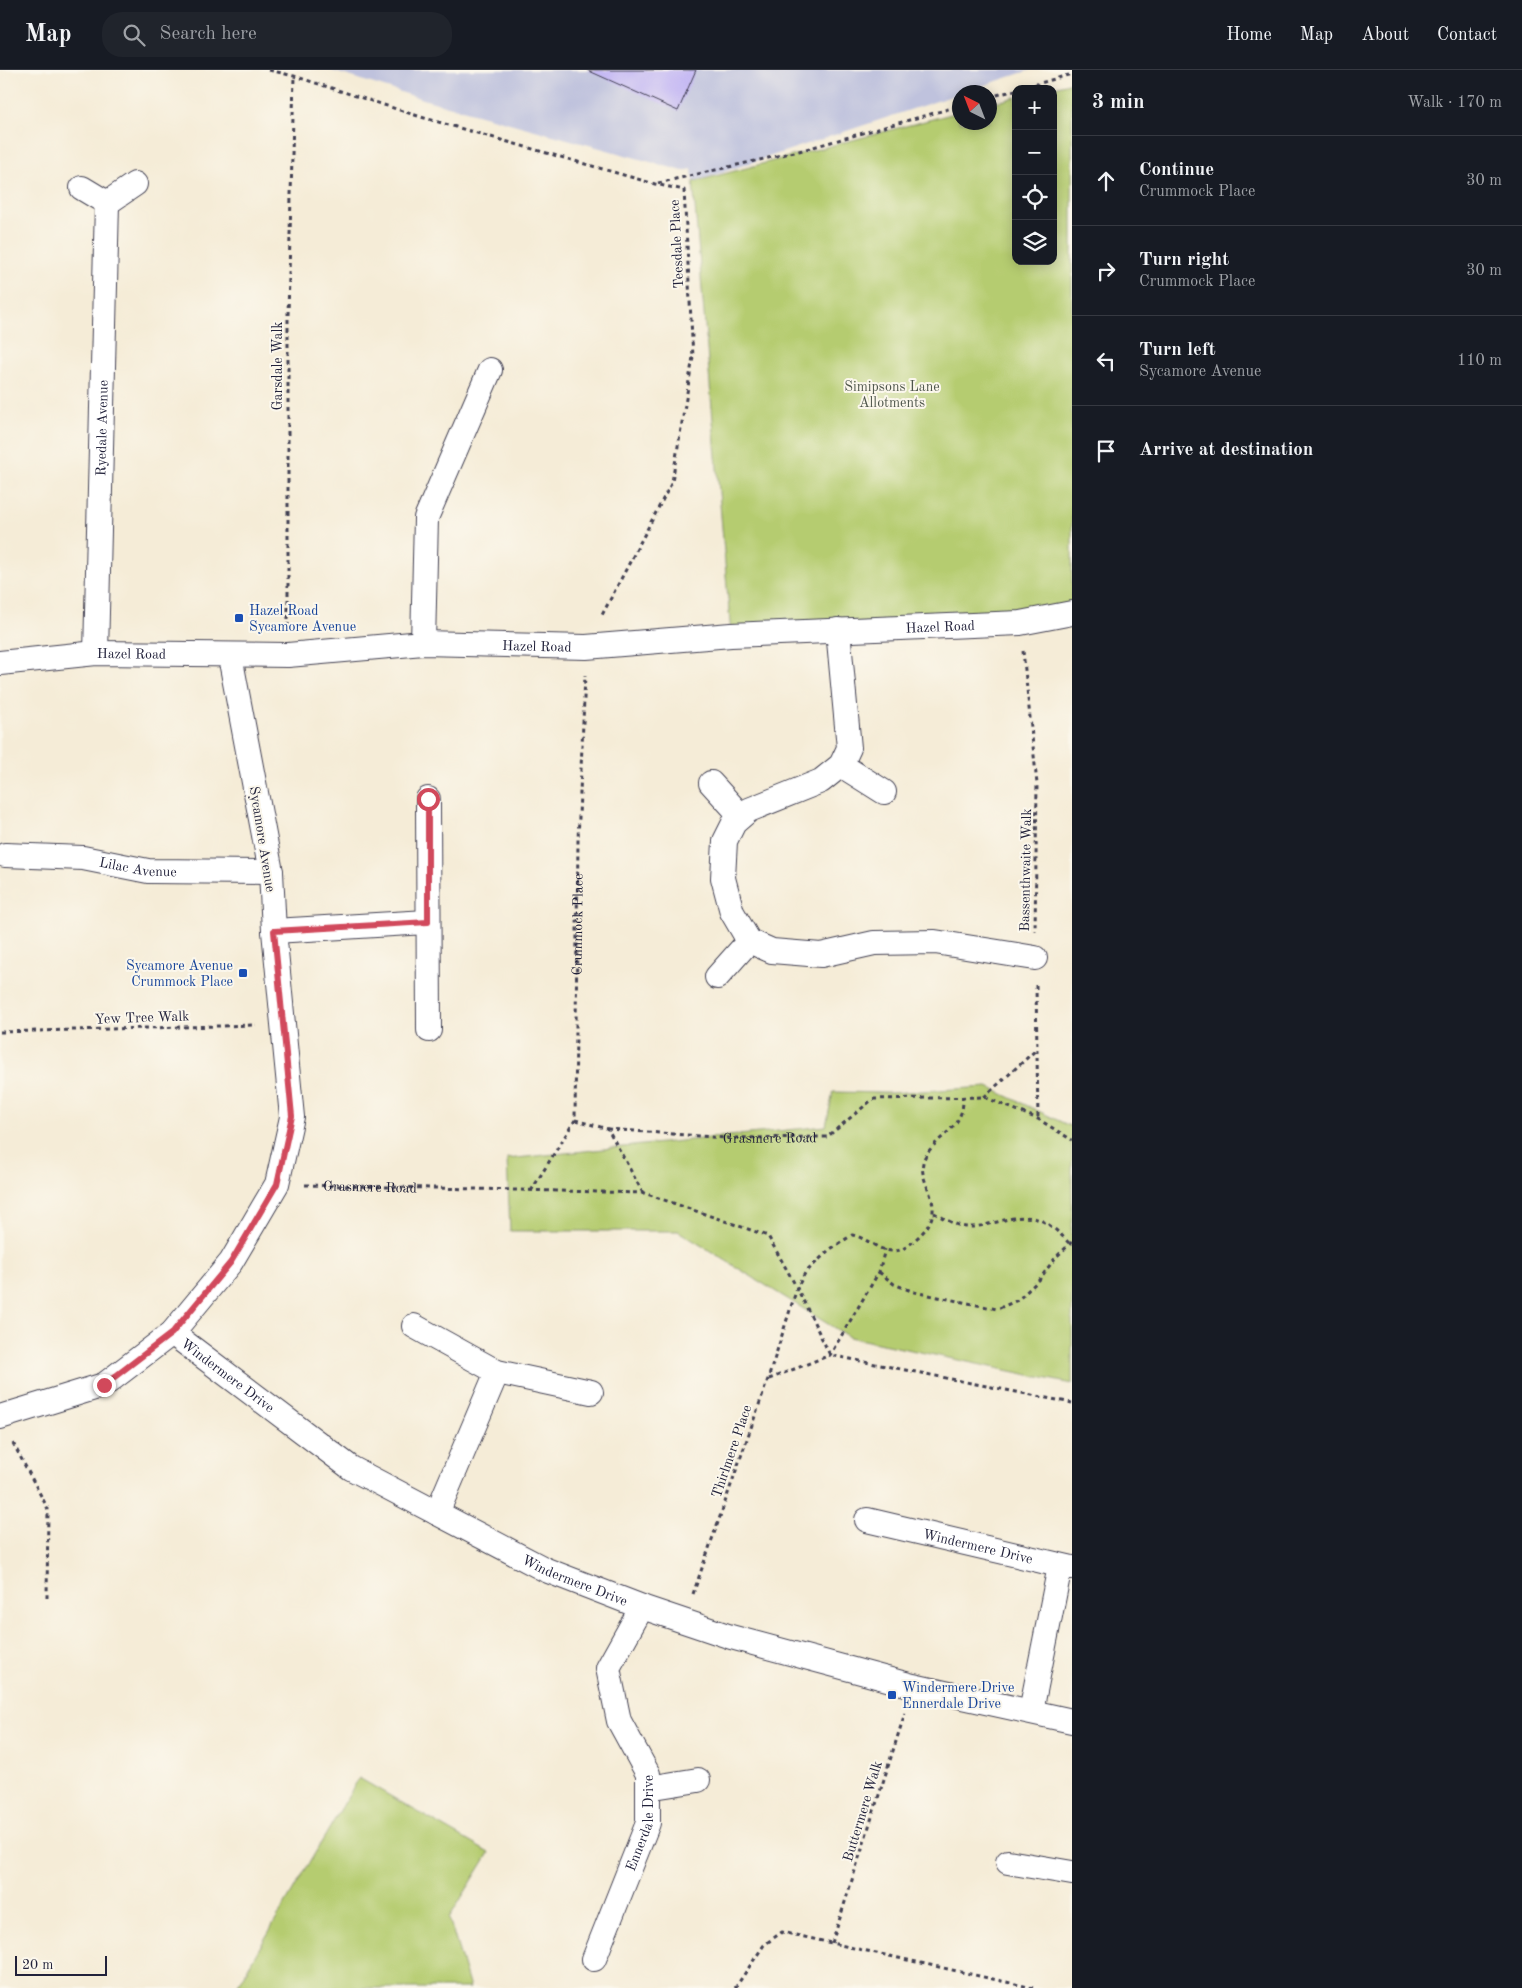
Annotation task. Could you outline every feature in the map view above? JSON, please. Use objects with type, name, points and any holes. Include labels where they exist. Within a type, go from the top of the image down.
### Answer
[{"type":"street","points":[[82,188],[106,203],[135,184]]},
{"type":"street","name":"Ryedale Avenue","points":[[96,652],[106,203]]},
{"type":"street","points":[[423,643],[426,518],[490,370]]},
{"type":"street","name":"Hazel Road","points":[[0,663],[96,652],[288,656],[423,643],[586,647],[731,635],[1020,622],[1072,613]]},
{"type":"street","points":[[838,630],[849,748],[841,765],[821,781],[749,810],[734,823],[725,841],[723,878],[732,912],[749,941],[772,951],[821,956],[874,943],[935,942],[1035,958]]},
{"type":"street","name":"Sycamore Avenue","points":[[4,1426],[104,1385],[172,1333],[231,1262],[277,1184],[292,1116],[274,931],[271,872],[230,656]]},
{"type":"street","points":[[841,765],[884,792]]},
{"type":"street","points":[[711,783],[741,816]]},
{"type":"street","points":[[428,799],[429,1030]]},
{"type":"street","name":"Lilac Avenue","points":[[6,855],[82,858],[148,871],[271,872]]},
{"type":"street","points":[[274,931],[428,922]]},
{"type":"street","points":[[717,977],[749,941]]},
{"type":"street","points":[[414,1326],[497,1372],[591,1392]]},
{"type":"street","name":"Windermere Drive","points":[[172,1333],[352,1468],[546,1570],[731,1637],[913,1686],[1072,1721]]},
{"type":"street","points":[[437,1514],[497,1372]]},
{"type":"street","name":"Windermere Drive","points":[[867,1520],[1066,1567],[1032,1712]]},
{"type":"street","name":"Ennerdale Drive","points":[[594,1960],[648,1822],[648,1774],[619,1721],[608,1668],[642,1606]]},
{"type":"street","points":[[648,1788],[698,1780]]},
{"type":"street","points":[[1008,1862],[1072,1873]]},
{"type":"path","name":"Teesdale Place","points":[[269,70],[294,76],[421,117],[655,184],[684,190],[693,357],[672,482],[586,647]]},
{"type":"path","points":[[1032,85],[1072,74]]},
{"type":"path","name":"Garsdale Walk","points":[[288,656],[288,315],[294,76]]},
{"type":"path","points":[[997,95],[1012,90]]},
{"type":"path","points":[[655,184],[799,151],[952,108]]},
{"type":"path","name":"Bassenthwaite Walk","points":[[1020,622],[1037,784],[1035,958],[1038,1120]]},
{"type":"path","name":"Crummock Place","points":[[576,1120],[578,840],[586,647]]},
{"type":"path","name":"Yew Tree Walk","points":[[0,1032],[284,1024]]},
{"type":"path","points":[[984,1097],[1037,1049]]},
{"type":"path","name":"Grasmere Road","points":[[576,1120],[608,1129],[725,1138],[827,1137],[873,1099],[984,1097],[1038,1120],[1072,1140]]},
{"type":"path","points":[[830,1354],[879,1272],[885,1249],[894,1251],[910,1245],[925,1231],[934,1213],[930,1191],[923,1172],[924,1158],[935,1143],[950,1130],[961,1113],[963,1098]]},
{"type":"path","points":[[531,1191],[576,1120]]},
{"type":"path","points":[[608,1129],[644,1193]]},
{"type":"path","name":"Grasmere Road","points":[[277,1184],[644,1193],[768,1236],[830,1354]]},
{"type":"path","points":[[879,1272],[894,1284],[914,1292],[997,1309],[1018,1300],[1039,1280],[1070,1242],[1046,1221],[1029,1217],[966,1227],[934,1213]]},
{"type":"path","name":"Thirlmere Place","points":[[683,1621],[768,1379],[797,1288],[805,1273],[829,1250],[852,1235],[885,1249]]},
{"type":"path","points":[[768,1379],[830,1354],[1072,1402]]},
{"type":"path","points":[[4,1426],[48,1509],[48,1598]]},
{"type":"path","name":"Buttermere Walk","points":[[832,1943],[913,1686]]},
{"type":"path","points":[[735,1988],[764,1945],[782,1932],[1033,1988]]},
{"type":"shaded area","points":[[329,70],[1030,70],[985,85],[952,85],[952,96],[693,182],[692,169],[683,171],[426,100]]},
{"type":"green space","name":"Simipsons Lane Allotments","points":[[1072,82],[1072,613],[731,635],[693,182],[952,114],[952,130],[997,130],[997,102],[1012,98],[1012,265],[1057,265],[1057,86]]},
{"type":"green space","points":[[988,1087],[1072,1127],[1072,1384],[849,1337],[678,1231],[510,1231],[507,1159],[826,1126],[833,1092],[890,1093]]},
{"type":"green space","points":[[359,1778],[489,1853],[449,1918],[470,1988],[236,1988]]},
{"type":"building","points":[[587,70],[696,70],[678,111]]},
{"type":"place","name":"Hazel Road Sycamore Avenue","points":[[239,618]]},
{"type":"place","name":"Sycamore Avenue Crummock Place","points":[[243,973]]},
{"type":"place","name":"Windermere Drive Ennerdale Drive","points":[[892,1695]]},
{"type":"route","points":[[104,1385],[172,1333],[231,1262],[277,1184],[292,1116],[274,931],[428,922],[428,799]]}]
